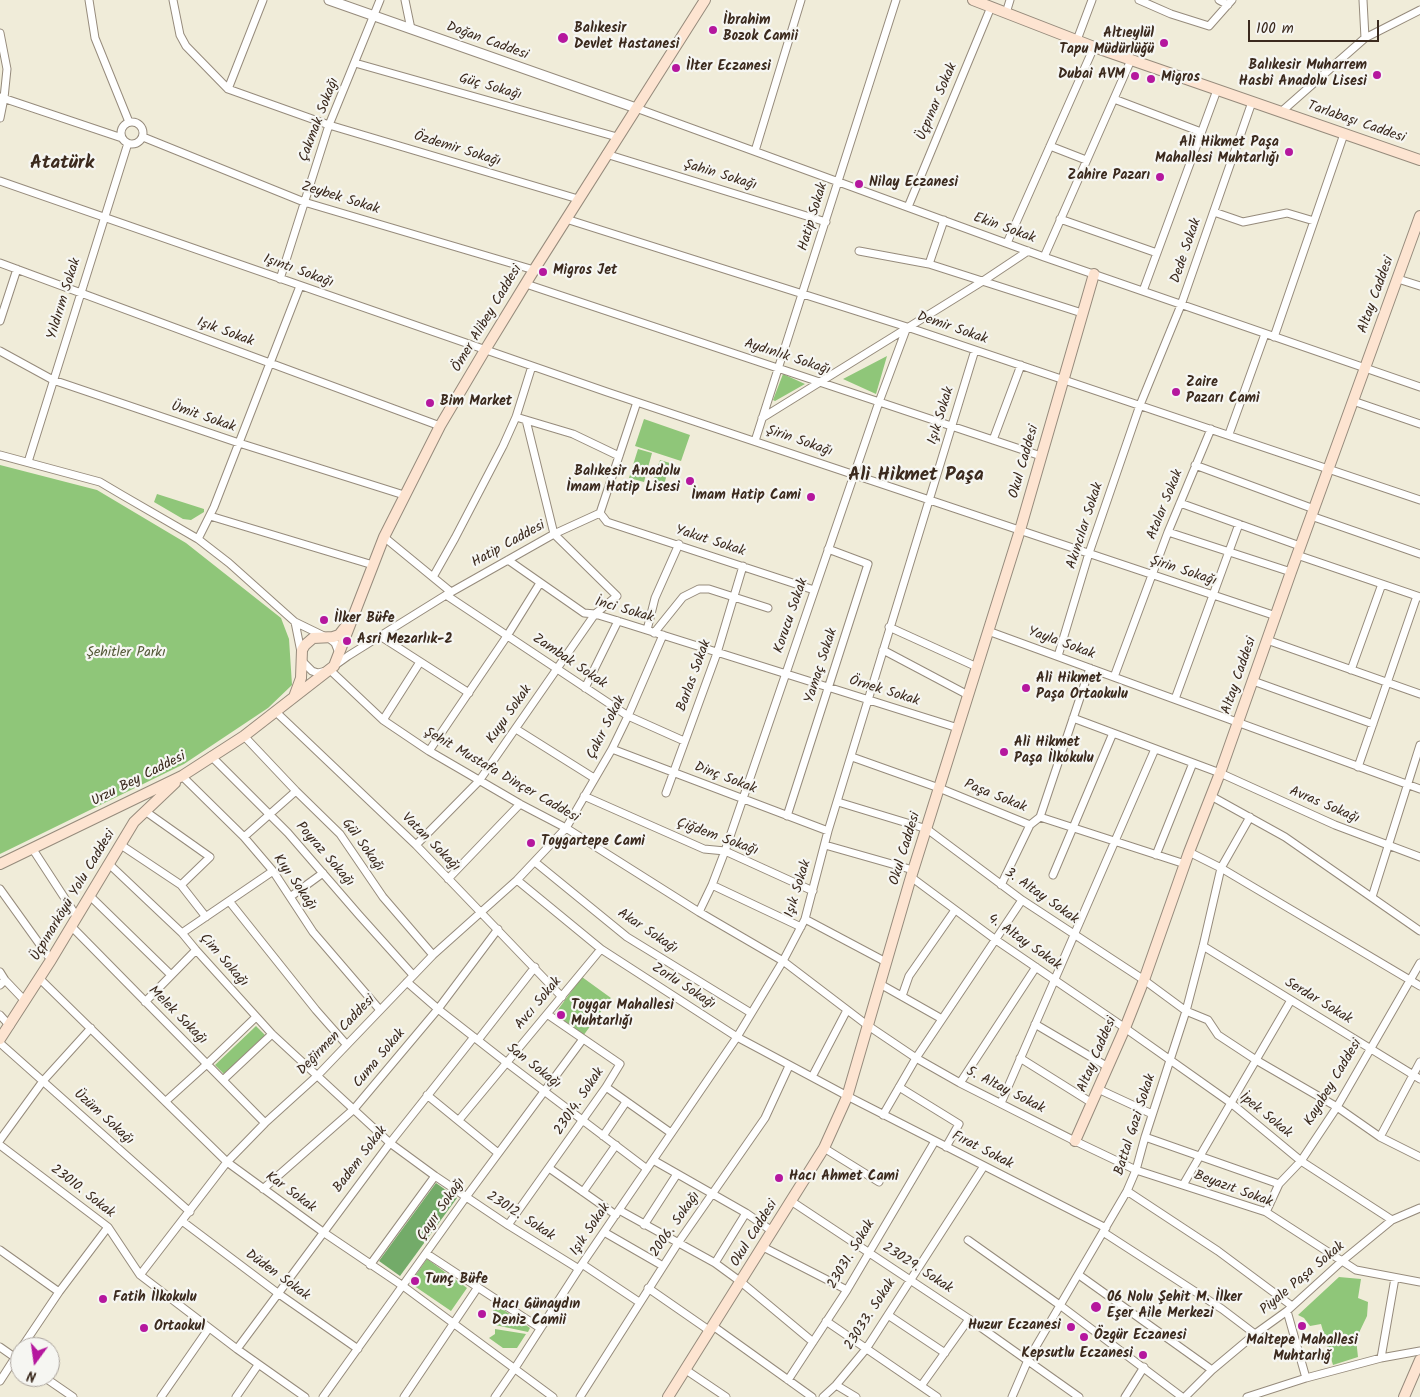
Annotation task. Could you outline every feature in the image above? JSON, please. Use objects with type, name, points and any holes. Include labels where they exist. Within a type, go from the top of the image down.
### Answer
[{"type":"main road","name":"Ömer Alibey Caddesi","points":[[332,668],[338,661],[338,653],[384,538],[440,426],[606,154],[706,0]]},
{"type":"main road","name":"Tarlabaşı Caddesi","points":[[974,0],[1094,47],[1420,160]]},
{"type":"main road","name":"Altay Caddesi","points":[[1075,1141],[1144,980],[1420,216]]},
{"type":"main road","name":"Okul Caddesi","points":[[668,1397],[824,1148],[847,1097],[912,874],[1020,530],[1094,274]]},
{"type":"main road","points":[[294,698],[301,678],[302,650],[308,641],[313,638],[339,635],[352,620]]},
{"type":"main road","name":"Urzu Bey Caddesi","points":[[0,864],[182,776],[244,736],[332,668]]},
{"type":"main road","name":"Üçpınarköyü Yolu Caddesi","points":[[0,1039],[51,960],[134,822],[182,776]]},
{"type":"main road","points":[[1404,1397],[1420,1360]]},
{"type":"street","points":[[88,0],[95,38],[129,122]]},
{"type":"street","points":[[173,0],[180,35],[186,46],[228,89],[263,0]]},
{"type":"street","name":"Doğan Caddesi","points":[[329,0],[636,108]]},
{"type":"street","name":"Çakmak Sokağı","points":[[280,279],[329,125],[380,0]]},
{"type":"street","points":[[406,0],[411,29]]},
{"type":"street","points":[[755,151],[801,0]]},
{"type":"street","name":"Hatip Sokak","points":[[755,441],[896,0]]},
{"type":"street","points":[[1006,13],[1010,0]]},
{"type":"street","points":[[1077,40],[1092,0]]},
{"type":"street","points":[[1139,0],[1171,14],[1209,26],[1230,2]]},
{"type":"street","points":[[1219,0],[1230,2]]},
{"type":"street","points":[[1363,0],[1365,38]]},
{"type":"street","name":"Üçpınar Sokak","points":[[908,207],[992,7]]},
{"type":"street","points":[[1282,112],[1365,38],[1420,10]]},
{"type":"street","points":[[0,33],[7,69],[0,118]]},
{"type":"street","points":[[1007,244],[1094,47]]},
{"type":"street","points":[[1044,257],[1131,60]]},
{"type":"street","name":"Güç Sokağı","points":[[355,63],[617,137]]},
{"type":"street","name":"Özdemir Sokağı","points":[[228,89],[329,125],[578,199]]},
{"type":"street","points":[[1143,291],[1217,90]]},
{"type":"street","points":[[2,98],[125,140],[138,142],[143,137],[143,130],[140,124],[133,121],[123,126],[121,130],[125,140]]},
{"type":"street","points":[[1114,98],[1201,132]]},
{"type":"street","name":"Dede Sokak","points":[[1140,405],[1181,304],[1252,102]]},
{"type":"street","name":"Ekin Sokak","points":[[636,108],[1007,244],[1420,387]]},
{"type":"street","points":[[1274,337],[1344,134]]},
{"type":"street","name":"Zeybek Sokak","points":[[143,137],[304,202],[534,270]]},
{"type":"street","name":"Yıldırım Sokak","points":[[28,462],[104,216],[125,140]]},
{"type":"street","points":[[1050,146],[1086,160]]},
{"type":"street","name":"Şahin Sokağı","points":[[606,154],[826,222]]},
{"type":"street","name":"Işıntı Sokağı","points":[[0,181],[485,350]]},
{"type":"street","points":[[1214,212],[1243,222],[1287,213],[1314,221]]},
{"type":"street","name":"Demir Sokak","points":[[566,219],[907,327],[1229,434],[1420,500]]},
{"type":"street","points":[[1060,219],[1157,253]]},
{"type":"street","points":[[929,264],[944,220]]},
{"type":"street","points":[[859,251],[929,264],[1082,313]]},
{"type":"street","points":[[762,418],[1028,251]]},
{"type":"street","name":"Işık Sokak","points":[[0,264],[440,426]]},
{"type":"street","points":[[0,321],[17,269]]},
{"type":"street","points":[[1398,278],[1420,286]]},
{"type":"street","name":"Aydınlık Sokağı","points":[[526,284],[1041,456]]},
{"type":"street","points":[[198,540],[210,516],[300,286]]},
{"type":"street","name":"Korucu Sokak","points":[[699,912],[725,852],[828,549],[907,327]]},
{"type":"street","points":[[1229,434],[1265,334]]},
{"type":"street","name":"Şirin Sokağı","points":[[485,350],[1276,616]]},
{"type":"street","name":"Işık Sokak","points":[[495,1397],[604,1232],[737,1037],[783,961],[805,919],[828,831],[974,350]]},
{"type":"street","name":"Ümit Sokak","points":[[0,351],[53,380],[239,443],[404,495]]},
{"type":"street","points":[[432,577],[465,521],[516,417],[532,366]]},
{"type":"street","points":[[993,440],[1021,366]]},
{"type":"street","points":[[1353,401],[1420,424]]},
{"type":"street","points":[[600,514],[637,402]]},
{"type":"street","name":"Akıncılar Sokak","points":[[1058,656],[1089,553],[1140,405]]},
{"type":"street","points":[[516,417],[574,434],[619,456]]},
{"type":"street","points":[[526,420],[554,534]]},
{"type":"street","name":"Atalar Sokak","points":[[1114,677],[1168,532],[1211,429]]},
{"type":"street","points":[[0,455],[100,482],[198,540],[229,563],[295,622],[335,643],[338,653]]},
{"type":"street","points":[[1195,465],[1420,554]]},
{"type":"street","points":[[1180,503],[1239,524],[1382,584],[1419,597],[1358,766]]},
{"type":"street","name":"Hatip Caddesi","points":[[332,668],[448,593],[554,534],[600,514]]},
{"type":"street","name":"Yakut Sokak","points":[[600,514],[607,522],[679,544],[814,590]]},
{"type":"street","points":[[210,516],[373,565]]},
{"type":"street","points":[[1174,699],[1239,524]]},
{"type":"street","points":[[1168,532],[1291,572]]},
{"type":"street","name":"Kuyu Sokak","points":[[416,845],[479,781],[595,614],[617,596],[554,534]]},
{"type":"street","name":"Zambak Sokak","points":[[384,538],[432,577],[448,593],[557,670],[628,716],[684,741]]},
{"type":"street","points":[[646,630],[655,598],[679,544]]},
{"type":"street","name":"Yamaç Sokak","points":[[787,816],[868,564],[828,549]]},
{"type":"street","name":"İnci Sokak","points":[[508,560],[584,613],[595,614],[717,653]]},
{"type":"street","name":"Barlas Sokak","points":[[666,793],[717,653],[743,566]]},
{"type":"street","points":[[429,751],[507,636],[540,583]]},
{"type":"street","points":[[1352,670],[1382,584]]},
{"type":"street","points":[[654,633],[680,600],[688,593],[706,588],[768,608]]},
{"type":"street","points":[[585,688],[618,621]]},
{"type":"street","points":[[295,622],[302,656],[307,667],[318,673],[332,668]]},
{"type":"street","points":[[889,627],[977,667]]},
{"type":"street","name":"Yayla Sokak","points":[[988,631],[1420,789]]},
{"type":"street","name":"Çakır Sokak","points":[[566,828],[612,750],[663,635]]},
{"type":"street","points":[[380,636],[469,692]]},
{"type":"street","points":[[1268,640],[1420,694]]},
{"type":"street","points":[[883,650],[968,695]]},
{"type":"street","name":"Örnek Sokak","points":[[717,653],[958,728]]},
{"type":"street","points":[[383,720],[420,662]]},
{"type":"street","name":"Şehit Mustafa Dinçer Caddesi","points":[[332,668],[383,720],[429,751],[479,781],[566,828],[699,912],[783,961],[867,1025]]},
{"type":"street","points":[[1040,817],[1090,668]]},
{"type":"street","points":[[1253,681],[1373,724]]},
{"type":"street","name":"Vatan Sokağı","points":[[276,712],[416,845],[562,997]]},
{"type":"street","name":"Avras Sokağı","points":[[1073,718],[1220,773],[1335,825],[1420,857]]},
{"type":"street","points":[[516,729],[594,778]]},
{"type":"street","points":[[1053,875],[1112,733]]},
{"type":"street","name":"Gül Sokağı","points":[[244,736],[340,834],[382,897],[433,955]]},
{"type":"street","points":[[1372,897],[1420,745]]},
{"type":"street","points":[[1001,1103],[1155,749]]},
{"type":"street","name":"Dinç Sokak","points":[[612,750],[828,831]]},
{"type":"street","name":"Poyraz Sokağı","points":[[211,756],[270,814],[413,975]]},
{"type":"street","name":"Paşa Sokak","points":[[852,757],[939,788],[1030,824],[1040,817],[1185,864]]},
{"type":"street","points":[[1156,855],[1193,763]]},
{"type":"street","name":"Kıyı Sokağı","points":[[182,776],[244,837],[273,871],[313,932],[380,1010]]},
{"type":"street","points":[[244,837],[296,791]]},
{"type":"street","name":"Çiğdem Sokağı","points":[[584,796],[704,849],[725,852],[814,890]]},
{"type":"street","points":[[1211,796],[1285,837],[1420,931]]},
{"type":"street","name":"3. Altay Sokak","points":[[838,802],[927,829],[1022,900],[1144,980],[1186,1011],[1208,1020],[1218,1035],[1256,1060],[1337,1107],[1380,1137],[1420,1157]]},
{"type":"street","points":[[448,879],[520,804]]},
{"type":"street","points":[[146,811],[210,857],[181,885]]},
{"type":"street","name":"Battal Gazi Sokak","points":[[1012,1397],[1028,1360],[1127,1191],[1136,1170],[1152,1114],[1186,1011],[1221,868],[1250,817]]},
{"type":"street","points":[[1001,884],[1030,824]]},
{"type":"street","name":"Değirmen Caddesi","points":[[140,1275],[227,1162],[265,1123],[318,1075],[433,955],[517,880],[566,828]]},
{"type":"street","points":[[121,845],[181,885],[206,917]]},
{"type":"street","points":[[825,845],[912,874]]},
{"type":"street","points":[[32,848],[77,917]]},
{"type":"street","points":[[1189,852],[1221,868],[1420,986]]},
{"type":"street","name":"Akar Sokağı","points":[[535,862],[627,937],[751,1012]]},
{"type":"street","name":"Çim Sokağı","points":[[109,864],[182,933],[272,1034],[354,1109]]},
{"type":"street","points":[[182,933],[273,871]]},
{"type":"street","points":[[290,897],[323,873]]},
{"type":"street","name":"4. Altay Sokak","points":[[912,874],[954,910],[1125,1028]]},
{"type":"street","name":"Zorlu Sokağı","points":[[517,880],[601,949],[737,1037],[847,1097]]},
{"type":"street","points":[[712,885],[801,927]]},
{"type":"street","points":[[0,889],[51,960]]},
{"type":"street","points":[[90,896],[171,975]]},
{"type":"street","points":[[883,1115],[916,1058],[1022,900]]},
{"type":"street","points":[[229,901],[316,1010],[346,1044]]},
{"type":"street","points":[[902,996],[909,976],[954,910]]},
{"type":"street","points":[[805,919],[886,962]]},
{"type":"street","name":"Melek Sokağı","points":[[71,926],[265,1123]]},
{"type":"street","name":"Cuma Sokak","points":[[263,1189],[354,1109],[438,1009],[498,929]]},
{"type":"street","name":"Serdar Sokak","points":[[1203,946],[1420,1079]]},
{"type":"street","name":"Avcı Sokak","points":[[458,1120],[601,949]]},
{"type":"street","points":[[145,1002],[196,950]]},
{"type":"street","name":"Kayabey Caddesi","points":[[1266,1212],[1279,1184],[1301,1161],[1337,1107],[1420,963]]},
{"type":"street","name":"Badem Sokak","points":[[237,1349],[390,1143],[535,967]]},
{"type":"street","points":[[960,1083],[1036,967]]},
{"type":"street","points":[[0,972],[3,982],[25,1001]]},
{"type":"street","name":"Kar Sokak","points":[[39,978],[166,1100],[227,1162],[323,1232],[403,1286],[552,1397]]},
{"type":"street","name":"San Sokağı","points":[[407,982],[438,1009],[544,1092],[647,1169]]},
{"type":"street","points":[[880,984],[942,1019]]},
{"type":"street","points":[[1183,1185],[1291,1000]]},
{"type":"street","points":[[812,1077],[847,1010]]},
{"type":"street","name":"23014. Sokak","points":[[508,1226],[606,1087],[620,1064],[547,1014]]},
{"type":"street","points":[[0,1015],[10,1026]]},
{"type":"street","points":[[166,1100],[256,1017]]},
{"type":"street","points":[[1035,1024],[1108,1067]]},
{"type":"street","name":"5. Altay Sokak","points":[[867,1025],[916,1058],[960,1083],[1136,1170]]},
{"type":"street","points":[[0,1140],[43,1081],[91,1028]]},
{"type":"street","name":"İpek Sokak","points":[[1125,1028],[1231,1103],[1301,1161],[1392,1220]]},
{"type":"street","points":[[223,1080],[272,1034]]},
{"type":"street","name":"Çayır Sokağı","points":[[323,1397],[466,1197],[583,1039]]},
{"type":"street","name":"Üzüm Sokağı","points":[[0,1043],[190,1212]]},
{"type":"street","points":[[1020,1058],[1092,1103]]},
{"type":"street","points":[[1380,1137],[1420,1062]]},
{"type":"street","name":"2006. Sokağı","points":[[580,1397],[648,1288],[765,1118],[789,1066]]},
{"type":"street","points":[[606,1087],[671,1133]]},
{"type":"street","points":[[899,1087],[959,1124],[946,1147]]},
{"type":"street","points":[[1098,1090],[1152,1114]]},
{"type":"street","points":[[428,1095],[498,1153]]},
{"type":"street","name":"Fırat Sokak","points":[[847,1097],[984,1166],[1104,1230],[1222,1309],[1255,1334]]},
{"type":"street","points":[[603,1136],[626,1102]]},
{"type":"street","name":"23012. Sokak","points":[[354,1109],[390,1143],[508,1226],[639,1302]]},
{"type":"street","points":[[1145,1137],[1279,1184]]},
{"type":"street","name":"23031. Sokak","points":[[788,1380],[847,1290],[935,1141]]},
{"type":"street","name":"23010. Sokak","points":[[0,1145],[108,1227],[140,1275],[258,1365],[305,1397]]},
{"type":"street","points":[[583,1192],[616,1145]]},
{"type":"street","points":[[824,1148],[879,1182]]},
{"type":"street","points":[[653,1160],[746,1213],[772,1231]]},
{"type":"street","name":"23033. Sokak","points":[[822,1397],[836,1385],[866,1349],[984,1166]]},
{"type":"street","points":[[549,1168],[583,1192],[618,1213],[715,1263],[741,1282],[813,1342]]},
{"type":"street","name":"Beyazıt Sokak","points":[[1136,1170],[1266,1212],[1356,1270],[1395,1278],[1419,1280]]},
{"type":"street","points":[[644,1225],[677,1174]]},
{"type":"street","points":[[370,1265],[435,1176]]},
{"type":"street","points":[[1127,1191],[1218,1251],[1290,1308],[1306,1378]]},
{"type":"street","name":"23029. Sokak","points":[[791,1201],[969,1319],[1079,1397]]},
{"type":"street","name":"Piyale Paşa Sokak","points":[[1184,1397],[1212,1370],[1290,1308],[1342,1261],[1392,1220],[1420,1208]]},
{"type":"street","points":[[715,1263],[746,1213]]},
{"type":"street","name":"Düden Sokak","points":[[182,1221],[279,1294],[358,1349]]},
{"type":"street","points":[[29,1337],[59,1292],[108,1227]]},
{"type":"street","points":[[604,1232],[663,1266]]},
{"type":"street","points":[[968,1240],[1184,1397]]},
{"type":"street","points":[[763,1247],[847,1290]]},
{"type":"street","points":[[0,1250],[59,1292]]},
{"type":"street","points":[[427,1254],[540,1328]]},
{"type":"street","points":[[1079,1275],[1212,1370]]},
{"type":"street","points":[[1381,1358],[1395,1278]]},
{"type":"street","points":[[404,1397],[478,1287]]},
{"type":"street","points":[[648,1288],[711,1328],[812,1397]]},
{"type":"street","points":[[888,1315],[945,1352]]},
{"type":"street","points":[[921,1386],[969,1319]]},
{"type":"street","points":[[826,1321],[937,1397]]},
{"type":"street","points":[[161,1397],[210,1328]]},
{"type":"street","points":[[1247,1397],[1306,1378],[1381,1358],[1420,1351]]},
{"type":"street","points":[[236,1397],[258,1365]]},
{"type":"street","points":[[1125,1397],[1144,1367]]},
{"type":"street","points":[[0,1381],[10,1369]]},
{"type":"street","points":[[686,1370],[726,1397]]},
{"type":"street","points":[[836,1385],[856,1397]]},
{"type":"street","points":[[58,1387],[73,1397]]},
{"type":"green space","points":[[887,356],[876,394],[843,379]]},
{"type":"green space","points":[[783,374],[805,384],[775,401],[773,400]]},
{"type":"green space","points":[[644,419],[690,435],[681,461],[635,446]]},
{"type":"green space","points":[[638,449],[652,453],[644,482],[629,478]]},
{"type":"green space","points":[[660,460],[670,463],[664,485],[653,481]]},
{"type":"green space","name":"Şehitler Parkı","points":[[0,465],[97,490],[186,543],[281,618],[289,639],[292,685],[268,708],[184,764],[0,854]]},
{"type":"green space","points":[[157,494],[204,509],[204,512],[191,520],[183,519],[154,502]]},
{"type":"green space","points":[[582,977],[611,998],[583,1036],[554,1015]]},
{"type":"green space","points":[[256,1026],[265,1035],[224,1074],[215,1065]]},
{"type":"green space","points":[[436,1183],[457,1198],[400,1276],[379,1261]]},
{"type":"green space","points":[[427,1259],[467,1288],[451,1311],[410,1283]]},
{"type":"green space","points":[[1339,1277],[1361,1279],[1358,1298],[1368,1302],[1367,1316],[1356,1339],[1358,1357],[1333,1365],[1321,1324],[1310,1326],[1304,1318],[1298,1315]]},
{"type":"green space","points":[[492,1302],[530,1328],[528,1332],[495,1325]]},
{"type":"green space","points":[[495,1329],[526,1334],[517,1348],[503,1348],[489,1338],[495,1334]]},
{"type":"place","name":"İbrahim Bozok Camii","points":[[713,30]]},
{"type":"place","name":"Balıkesir Devlet Hastanesi","points":[[563,38]]},
{"type":"place","name":"Altıeylül Tapu Müdürlüğü","points":[[1164,43]]},
{"type":"place","name":"İlter Eczanesi","points":[[676,68]]},
{"type":"place","name":"Balıkesir Muharrem Hasbi Anadolu Lisesi","points":[[1377,75]]},
{"type":"place","name":"Dubai AVM","points":[[1135,76]]},
{"type":"place","name":"Migros","points":[[1151,79]]},
{"type":"place","name":"Ali Hikmet Paşa Mahallesi Muhtarlığı","points":[[1289,152]]},
{"type":"place","name":"Zahire Pazarı","points":[[1160,177]]},
{"type":"place","name":"Nilay Eczanesi","points":[[859,184]]},
{"type":"place","name":"Migros Jet","points":[[543,272]]},
{"type":"place","name":"Zaire Pazarı Cami","points":[[1176,392]]},
{"type":"place","name":"Bim Market","points":[[430,403]]},
{"type":"place","name":"Balıkesir Anadolu İmam Hatip Lisesi","points":[[690,481]]},
{"type":"place","name":"İmam Hatip Cami","points":[[811,497]]},
{"type":"place","name":"İlker Büfe","points":[[324,620]]},
{"type":"place","name":"Asri Mezarlık-2","points":[[347,641]]},
{"type":"place","name":"Ali Hikmet Paşa Ortaokulu","points":[[1026,688]]},
{"type":"place","name":"Ali Hikmet Paşa İlkokulu","points":[[1004,752]]},
{"type":"place","name":"Toygartepe Cami","points":[[531,843]]},
{"type":"place","name":"Toygar Mahallesi Muhtarlığı","points":[[561,1015]]},
{"type":"place","name":"Hacı Ahmet Cami","points":[[779,1178]]},
{"type":"place","name":"Tunç Büfe","points":[[415,1281]]},
{"type":"place","name":"Fatih İlkokulu","points":[[103,1299]]},
{"type":"place","name":"06 Nolu Şehit M. İlker Eşer Aile Merkezi","points":[[1096,1307]]},
{"type":"place","name":"Hacı Günaydın Deniz Camii","points":[[482,1314]]},
{"type":"place","name":"Maltepe Mahallesi Muhtarlığ","points":[[1302,1326]]},
{"type":"place","name":"Huzur Eczanesi","points":[[1071,1327]]},
{"type":"place","name":"Ortaokul","points":[[144,1328]]},
{"type":"place","name":"Özgür Eczanesi","points":[[1084,1337]]},
{"type":"place","name":"Kepsutlu Eczanesi","points":[[1143,1355]]},
{"type":"district","name":"Atatürk","points":[[62,165]]},
{"type":"district","name":"Ali Hikmet Paşa","points":[[916,477]]}]
